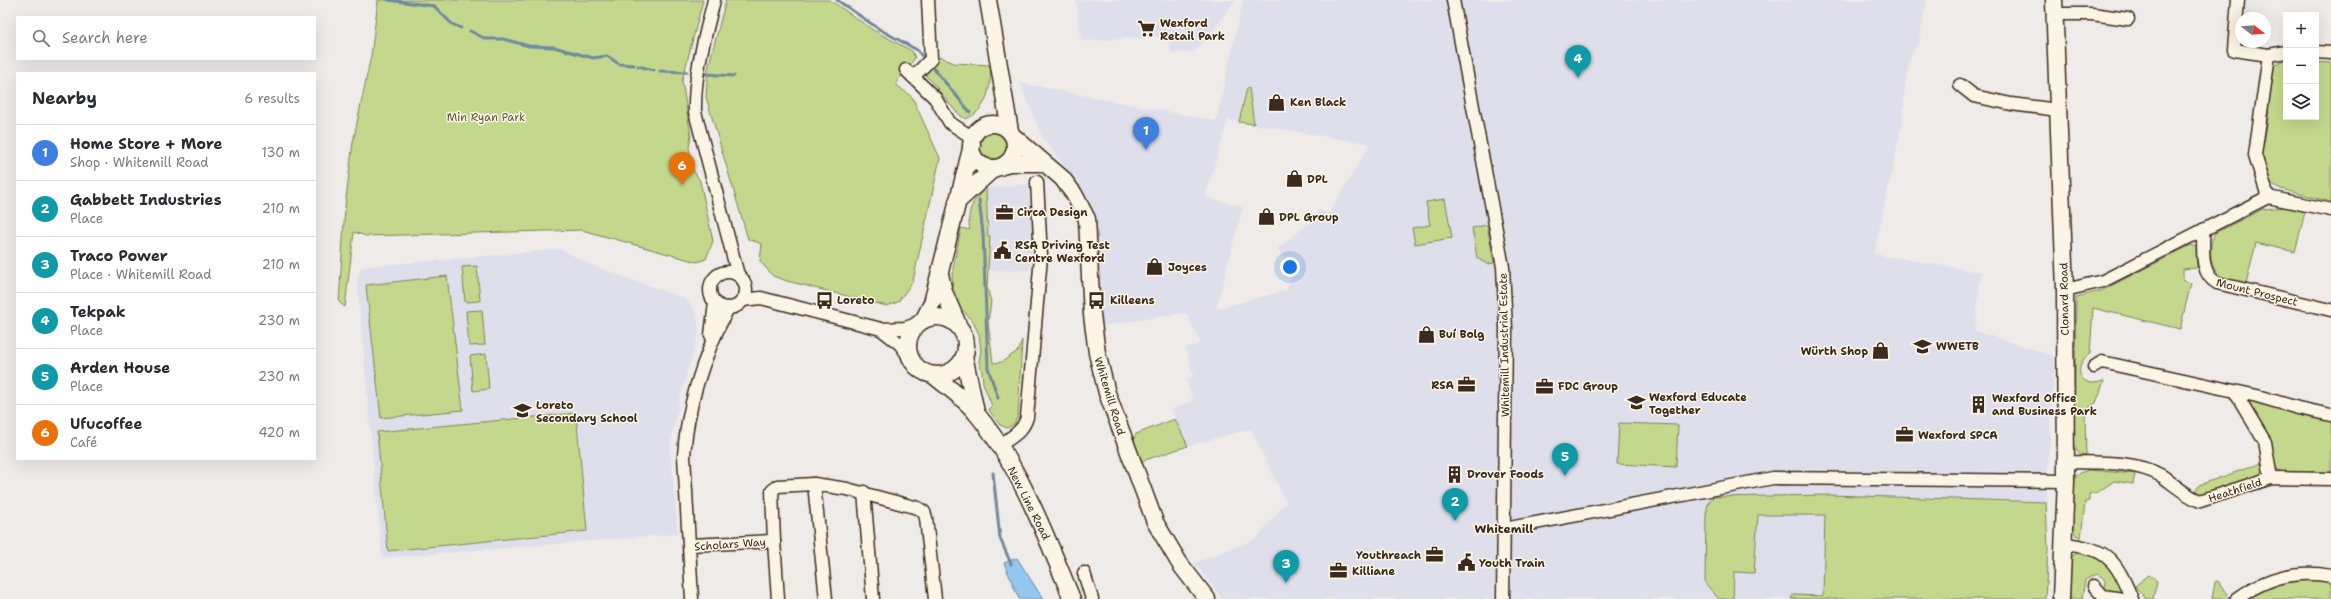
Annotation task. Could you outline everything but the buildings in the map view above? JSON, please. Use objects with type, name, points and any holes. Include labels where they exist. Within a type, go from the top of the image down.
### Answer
[{"type":"street","points":[[714,0],[698,64],[694,89],[694,112],[745,295],[742,300],[733,307],[728,308],[715,303],[710,295],[710,285],[713,280],[722,273],[730,245]]},
{"type":"street","points":[[928,0],[931,59],[910,74],[935,98],[950,123],[976,137]]},
{"type":"street","points":[[957,202],[1001,165],[1014,152],[988,0]]},
{"type":"street","name":"Whitemill Industrial Estate","points":[[1453,0],[1503,267],[1506,329],[1503,599]]},
{"type":"street","points":[[2238,0],[2234,50],[2269,55],[2283,53]]},
{"type":"street","points":[[2055,7],[2128,19]]},
{"type":"street","name":"Clonard Road","points":[[2055,7],[2065,290],[2066,481],[2061,599]]},
{"type":"street","points":[[2319,52],[2331,53]]},
{"type":"street","points":[[2268,197],[2255,154],[2269,55]]},
{"type":"street","points":[[910,358],[908,339],[932,303],[957,202],[976,137],[995,110],[1002,83]]},
{"type":"street","points":[[1960,85],[1974,96],[2034,108],[2058,110]]},
{"type":"street","points":[[976,137],[997,124],[1012,134]]},
{"type":"street","name":"Whitemill Road","points":[[1012,134],[1043,163],[1062,178],[1074,194],[1087,219],[1092,315],[1097,353],[1107,393],[1135,474],[1155,522],[1180,564],[1208,599]]},
{"type":"street","points":[[976,137],[976,159],[981,164],[1001,165],[1043,163]]},
{"type":"street","points":[[999,446],[1020,432],[1025,425],[1027,417],[1041,257],[1037,182]]},
{"type":"street","points":[[2065,290],[2103,281],[2268,197],[2331,210]]},
{"type":"street","name":"Mount Prospect","points":[[2203,230],[2205,272],[2209,278],[2217,282],[2331,310]]},
{"type":"street","points":[[722,273],[733,273],[761,298]]},
{"type":"street","points":[[881,330],[900,344],[916,366],[933,375],[952,371],[964,356],[964,336],[944,292],[940,274]]},
{"type":"street","points":[[742,300],[761,298],[881,330],[905,328],[920,322],[942,317],[959,327]]},
{"type":"street","points":[[709,346],[715,303]]},
{"type":"street","points":[[690,545],[684,456],[690,407],[709,346],[728,308]]},
{"type":"street","name":"New Line Road","points":[[964,356],[976,412]]},
{"type":"street","points":[[2094,367],[2102,362],[2331,415]]},
{"type":"street","name":"New Line Road","points":[[933,375],[976,412],[999,446],[1046,534],[1072,599]]},
{"type":"street","name":"Heathfield","points":[[2236,392],[2265,442],[2272,478]]},
{"type":"street","name":"Heathfield","points":[[2065,462],[2108,463],[2148,470],[2162,477],[2187,496],[2200,501],[2272,478],[2331,479]]},
{"type":"street","points":[[1504,529],[1773,478],[2066,481]]},
{"type":"street","points":[[814,484],[826,599]]},
{"type":"street","name":"Scholars Way","points":[[778,599],[774,541],[773,488],[778,486],[814,484],[864,492],[924,512],[935,599]]},
{"type":"street","points":[[864,492],[873,599]]},
{"type":"street","name":"Scholars Way","points":[[692,599],[690,545],[774,541]]},
{"type":"street","points":[[2064,544],[2097,550],[2114,562],[2132,599]]},
{"type":"street","points":[[1084,572],[1092,599]]},
{"type":"street","points":[[2237,599],[2251,589],[2271,579],[2296,573],[2318,573],[2331,576]]},
{"type":"street","points":[[2094,586],[2103,596],[2122,599]]},
{"type":"shaded area","name":"Wexford Retail Park","points":[[1076,0],[1235,0],[1219,23],[1194,52],[1171,53],[1169,36],[1081,41]]},
{"type":"shaded area","points":[[1243,0],[1927,0],[1919,43],[1911,54],[1905,86],[1903,120],[1874,254],[1981,272],[1975,331],[2055,356],[2046,502],[2048,549],[2045,599],[1223,599],[1194,563],[1256,539],[1286,502],[1251,429],[1188,446],[1171,410],[1193,400],[1186,380],[1193,375],[1186,348],[1201,343],[1187,314],[1183,313],[1102,326],[1096,238],[1090,201],[1042,137],[1020,83],[1216,121]],"holes":[[[1228,120],[1370,144],[1329,213],[1318,210],[1312,221],[1278,248],[1293,272],[1286,290],[1216,309],[1243,207],[1205,197]]]},
{"type":"shaded area","points":[[1028,184],[1033,243],[1030,270],[989,271],[990,236],[988,236],[986,227],[986,188]]},
{"type":"shaded area","name":"Loreto Secondary School","points":[[561,249],[589,264],[686,299],[697,314],[699,332],[681,394],[670,446],[678,534],[382,558],[357,280],[361,267]]},
{"type":"green space","name":"Min Ryan Park","points":[[378,0],[703,0],[682,81],[691,136],[689,147],[693,170],[700,181],[713,241],[706,259],[697,262],[582,230],[366,236],[354,232],[345,307],[339,302],[345,207],[353,142],[371,56]]},
{"type":"green space","points":[[726,0],[830,0],[873,30],[912,51],[915,58],[895,84],[912,97],[940,158],[913,281],[898,302],[887,306],[787,281],[773,276],[760,261],[762,244],[748,239],[706,97],[708,68]]},
{"type":"green space","points":[[940,57],[954,63],[990,65],[989,89],[983,104],[972,116],[965,119],[959,114],[931,80],[925,75]]},
{"type":"green space","points":[[2283,61],[2283,120],[2319,120],[2319,62],[2331,63],[2331,202],[2281,189],[2270,183],[2260,147],[2264,143],[2269,112],[2267,108],[2274,66]]},
{"type":"green space","points":[[1247,88],[1249,88],[1254,124],[1239,122]]},
{"type":"green space","points":[[995,131],[1001,132],[1009,140],[1009,152],[1001,160],[995,161],[989,160],[981,152],[980,146],[981,140],[989,132]]},
{"type":"green space","points":[[986,188],[988,236],[990,236],[987,287],[991,302],[988,322],[993,363],[1002,362],[1019,350],[1022,340],[1018,416],[1014,424],[1007,428],[1000,425],[988,409],[992,406],[983,383],[979,362],[981,351],[979,334],[973,322],[960,307],[953,291],[952,274],[961,228],[970,230],[969,217],[972,206],[977,197]]},
{"type":"green space","points":[[1445,199],[1452,238],[1415,244],[1412,228],[1430,225],[1426,202]]},
{"type":"green space","points":[[2287,207],[2305,212],[2295,252],[2256,243],[2246,283],[2226,278],[2217,272],[2211,256],[2211,243],[2215,233],[2263,209]]},
{"type":"green space","points":[[1487,225],[1494,263],[1487,264],[1477,258],[1472,228]]},
{"type":"green space","points":[[2191,245],[2196,247],[2197,268],[2183,269],[2183,281],[2191,283],[2180,329],[2093,308],[2090,354],[2081,365],[2080,374],[2082,378],[2091,383],[2104,381],[2096,403],[2085,410],[2086,455],[2080,454],[2074,445],[2076,297],[2101,291]]},
{"type":"green space","points":[[477,266],[480,301],[465,302],[462,267]]},
{"type":"green space","points":[[447,276],[463,410],[381,418],[366,285]]},
{"type":"green space","points":[[482,310],[485,345],[469,346],[466,311]]},
{"type":"green space","points":[[486,354],[489,389],[473,391],[470,356]]},
{"type":"green space","points":[[2249,399],[2331,419],[2331,475],[2285,475],[2276,468],[2247,403]]},
{"type":"green space","points":[[576,413],[587,531],[388,551],[377,432]]},
{"type":"green space","points":[[1175,419],[1188,446],[1142,461],[1133,440],[1136,434]]},
{"type":"green space","points":[[1619,423],[1678,425],[1676,467],[1617,464]]},
{"type":"green space","points":[[2262,463],[2260,475],[2201,494],[2195,491],[2199,485]]},
{"type":"green space","points":[[2089,470],[2135,474],[2133,484],[2114,481],[2098,492],[2089,494],[2089,501],[2085,502],[2081,538],[2076,535],[2073,529],[2074,478],[2082,472]]},
{"type":"green space","points":[[1830,495],[2046,502],[2048,549],[2045,599],[1791,599],[1793,595],[1823,596],[1825,515],[1758,515],[1754,573],[1734,572],[1733,599],[1719,599],[1705,583],[1706,515],[1708,503],[1713,497]]},
{"type":"green space","points":[[2079,552],[2095,557],[2106,564],[2119,580],[2123,588],[2121,591],[2117,593],[2110,592],[2105,588],[2104,579],[2096,574],[2085,580],[2082,599],[2070,599],[2071,557]]},
{"type":"green space","points":[[2149,575],[2157,581],[2153,599],[2146,599],[2135,586]]},
{"type":"green space","points":[[2292,579],[2331,580],[2331,599],[2245,599],[2254,593]]},
{"type":"green space","points":[[2218,581],[2230,599],[2212,599],[2215,582]]},
{"type":"water","points":[[1017,558],[1043,599],[1019,599],[1004,563]]},
{"type":"waterway","points":[[388,0],[434,6],[452,24],[461,28]]},
{"type":"waterway","points":[[837,0],[879,29],[917,50],[922,56]]},
{"type":"waterway","points":[[470,31],[486,39],[503,39],[529,46],[554,47],[593,58],[607,56],[619,64],[634,65]]},
{"type":"waterway","points":[[638,66],[654,70]]},
{"type":"waterway","points":[[934,69],[970,112]]},
{"type":"waterway","points":[[660,71],[687,72]]},
{"type":"waterway","points":[[705,74],[734,76]]},
{"type":"waterway","points":[[979,200],[983,234],[988,368],[998,398]]},
{"type":"waterway","points":[[993,473],[1000,538],[1011,564]]},
{"type":"place","name":"Wexford Retail Park","points":[[1147,29]]},
{"type":"place","name":"Tekpak","points":[[1578,78]]},
{"type":"place","name":"Ken Black","points":[[1277,102]]},
{"type":"place","name":"Home Store + More","points":[[1146,150]]},
{"type":"place","name":"DPL","points":[[1294,179]]},
{"type":"place","name":"Ufucoffee","points":[[682,185]]},
{"type":"place","name":"Circa Design","points":[[1004,212]]},
{"type":"place","name":"DPL Group","points":[[1266,217]]},
{"type":"place","name":"RSA Driving Test Centre Wexford","points":[[1002,251]]},
{"type":"place","name":"Joyces","points":[[1155,267]]},
{"type":"place","name":"Loreto","points":[[824,300]]},
{"type":"place","name":"Killeens","points":[[1097,300]]},
{"type":"place","name":"Buí Bolg","points":[[1426,334]]},
{"type":"place","name":"WWETB","points":[[1923,346]]},
{"type":"place","name":"Würth Shop","points":[[1881,351]]},
{"type":"place","name":"RSA","points":[[1467,385]]},
{"type":"place","name":"FDC Group","points":[[1545,386]]},
{"type":"place","name":"Wexford Educate Together","points":[[1636,403]]},
{"type":"place","name":"Wexford Office and Business Park","points":[[1979,404]]},
{"type":"place","name":"Loreto Secondary School","points":[[523,411]]},
{"type":"place","name":"Wexford SPCA","points":[[1905,435]]},
{"type":"place","name":"Drover Foods","points":[[1454,474]]},
{"type":"place","name":"Arden House","points":[[1565,476]]},
{"type":"place","name":"Gabbett Industries","points":[[1455,521]]},
{"type":"place","name":"Youthreach","points":[[1434,555]]},
{"type":"place","name":"Youth Train","points":[[1466,563]]},
{"type":"place","name":"Killiane","points":[[1339,571]]},
{"type":"place","name":"Traco Power","points":[[1286,583]]},
{"type":"district","name":"Whitemill","points":[[1504,529]]}]
